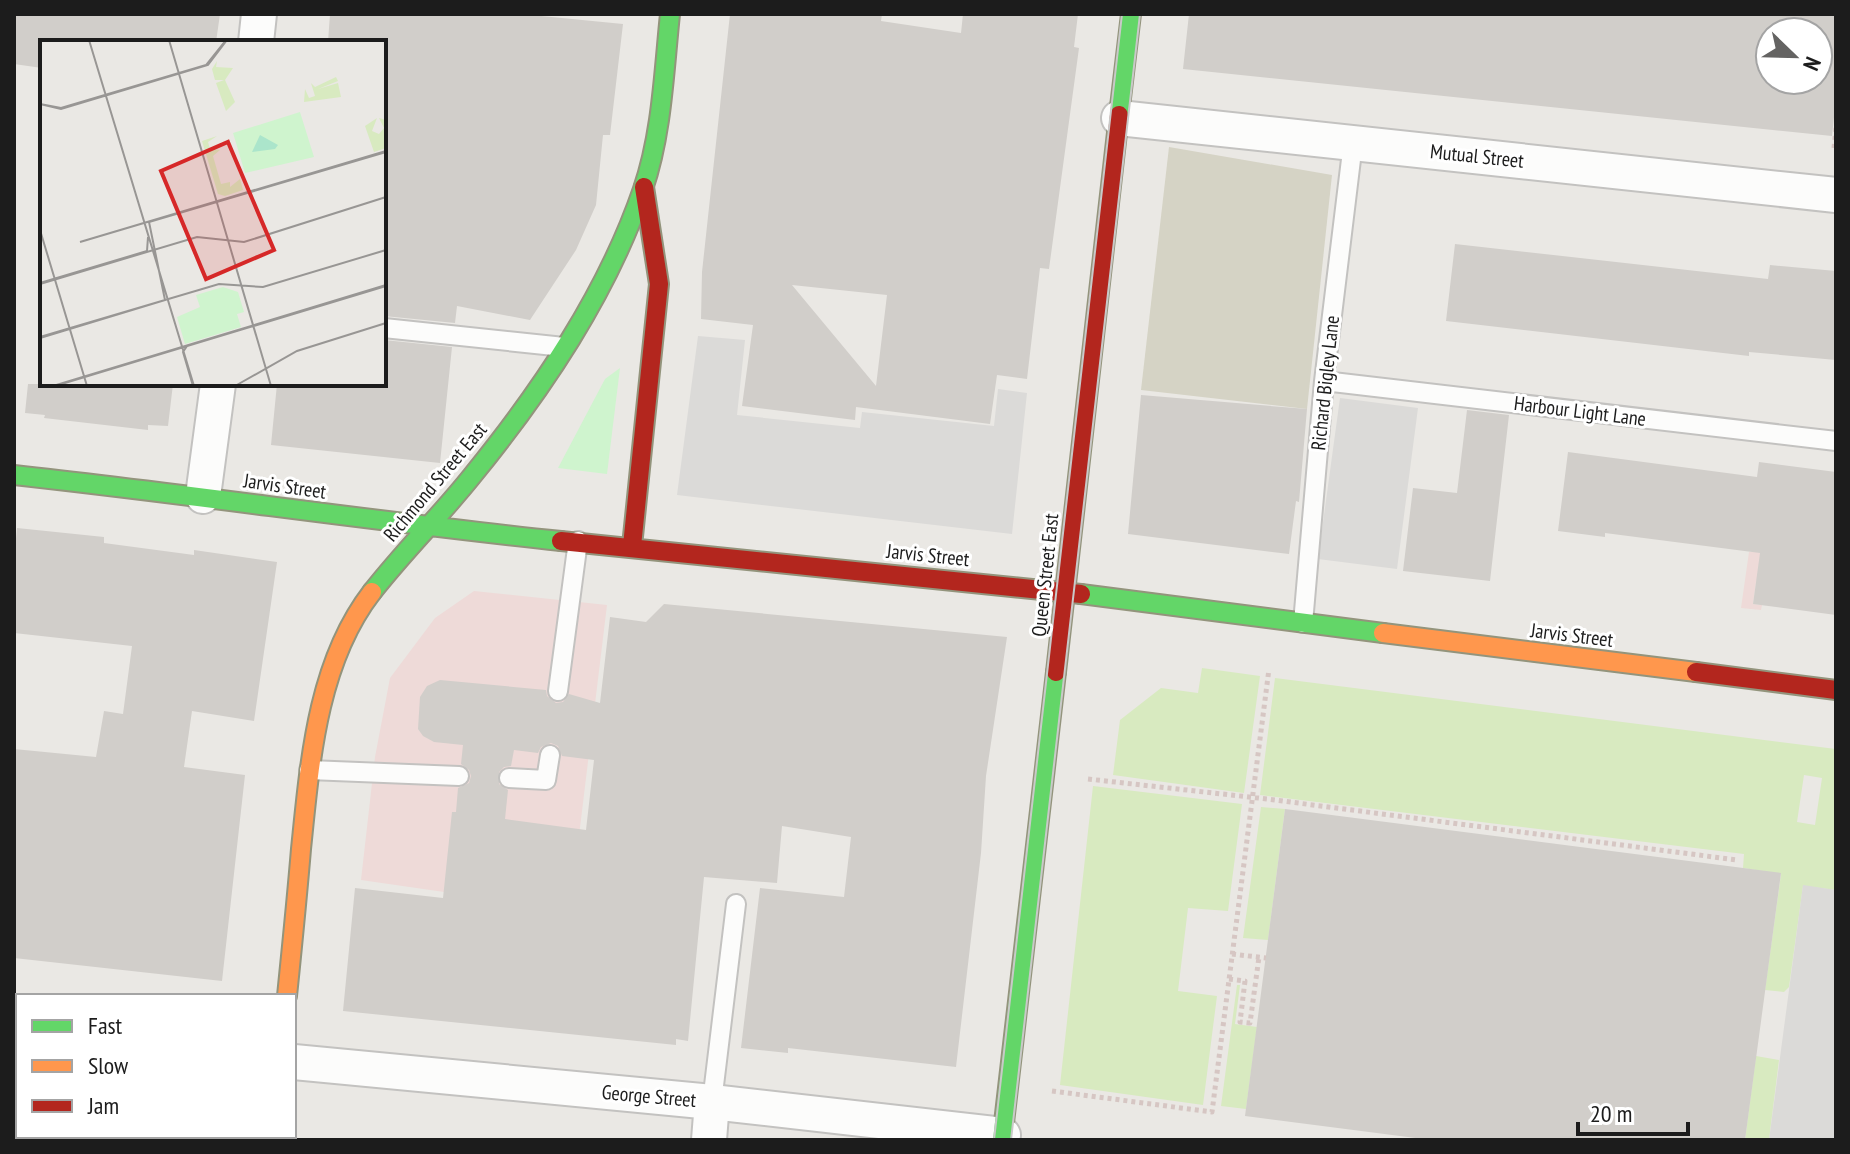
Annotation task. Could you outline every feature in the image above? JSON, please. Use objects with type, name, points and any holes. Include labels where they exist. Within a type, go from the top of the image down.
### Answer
[{"type":"main road","name":"Richmond Street East","points":[[287,994],[309,770],[330,672],[359,609],[479,468],[565,347],[603,285],[644,187],[658,121],[670,14]]},
{"type":"main road","name":"Queen Street East","points":[[1003,1137],[1131,14]]},
{"type":"main road","points":[[632,546],[659,284],[644,187]]},
{"type":"main road","name":"Jarvis Street","points":[[14,475],[203,496],[427,527],[1065,592],[1836,690]]},
{"type":"street","points":[[256,40],[259,14]]},
{"type":"street","name":"Mutual Street","points":[[1119,118],[1836,195]]},
{"type":"street","points":[[203,496],[218,386]]},
{"type":"street","name":"George Street","points":[[296,1062],[712,1102],[828,1121],[1003,1137]]},
{"type":"street","points":[[709,1140],[712,1102]]},
{"type":"lane","name":"Richard Bigley Lane","points":[[1303,623],[1324,381],[1353,143]]},
{"type":"lane","points":[[386,328],[565,347]]},
{"type":"lane","name":"Harbour Light Lane","points":[[1324,381],[1836,441]]},
{"type":"lane","points":[[558,691],[578,541]]},
{"type":"lane","points":[[509,778],[546,780],[550,755]]},
{"type":"lane","points":[[309,770],[459,776]]},
{"type":"lane","points":[[712,1102],[736,904]]},
{"type":"path","points":[[1834,148],[1836,128]]},
{"type":"path","points":[[1052,1091],[1212,1112],[1269,669]]},
{"type":"path","points":[[1088,779],[1737,860]]},
{"type":"path","points":[[1229,979],[1245,981],[1240,1022],[1250,1023],[1262,958],[1232,954]]},
{"type":"shaded area","points":[[1169,147],[1332,175],[1307,409],[1141,390]]},
{"type":"shaded area","points":[[698,336],[745,340],[737,415],[860,428],[862,412],[994,426],[998,389],[1027,393],[1012,534],[677,495]]},
{"type":"shaded area","points":[[1340,398],[1418,408],[1397,569],[1318,559]]},
{"type":"shaded area","points":[[1772,542],[1756,582],[1753,604],[1762,605],[1761,610],[1741,608],[1749,552]]},
{"type":"shaded area","points":[[474,591],[607,605],[570,910],[361,880],[375,757],[390,678],[435,618]]},
{"type":"shaded area","points":[[1803,885],[1836,890],[1836,1140],[1769,1140]]},
{"type":"green space","points":[[620,368],[607,474],[558,468],[605,379]]},
{"type":"green space","points":[[1202,668],[1260,676],[1244,793],[1113,775],[1120,720],[1161,688],[1198,693]]},
{"type":"green space","points":[[1275,678],[1836,749],[1836,890],[1803,886],[1789,987],[1784,992],[1765,990],[1781,874],[1743,868],[1744,854],[1260,795]],"holes":[[[1804,775],[1822,778],[1815,825],[1797,822]]]},
{"type":"green space","points":[[1093,786],[1242,804],[1228,911],[1188,908],[1178,991],[1217,996],[1203,1105],[1060,1085]]},
{"type":"green space","points":[[1261,807],[1285,809],[1268,940],[1243,938]]},
{"type":"green space","points":[[1237,985],[1240,985],[1235,1024],[1257,1027],[1246,1109],[1221,1106]]},
{"type":"green space","points":[[1756,1056],[1779,1060],[1769,1140],[1745,1140]]},
{"type":"building","points":[[14,14],[220,14],[216,40],[40,40],[40,68],[14,64]]},
{"type":"building","points":[[330,14],[521,14],[623,24],[610,135],[603,135],[596,205],[576,250],[530,320],[457,306],[455,323],[386,316],[386,40],[328,40]]},
{"type":"building","points":[[730,14],[882,14],[881,21],[961,33],[963,14],[1078,14],[1074,47],[1079,48],[1049,269],[1040,268],[1027,379],[997,375],[990,424],[856,407],[855,420],[742,406],[753,325],[701,319],[702,272]],"holes":[[[792,285],[887,295],[876,386]]]},
{"type":"building","points":[[1189,14],[1836,14],[1836,98],[1832,136],[1183,69]]},
{"type":"building","points":[[1455,244],[1768,279],[1770,265],[1836,271],[1836,360],[1749,352],[1749,356],[1446,321]]},
{"type":"building","points":[[386,340],[452,347],[440,463],[271,445],[277,386],[386,386]]},
{"type":"building","points":[[28,384],[173,386],[168,426],[148,425],[148,430],[25,413]]},
{"type":"building","points":[[1141,395],[1307,409],[1299,502],[1296,501],[1289,554],[1128,534]]},
{"type":"building","points":[[1467,410],[1509,415],[1490,581],[1403,571],[1413,488],[1457,493]]},
{"type":"building","points":[[1568,452],[1757,477],[1759,462],[1836,472],[1836,615],[1753,604],[1760,553],[1605,533],[1605,537],[1558,531]]},
{"type":"building","points":[[17,528],[104,537],[104,543],[194,555],[194,550],[277,562],[254,721],[192,711],[184,767],[245,775],[222,981],[14,958],[14,749],[96,757],[104,711],[123,714],[132,646],[14,633]]},
{"type":"building","points":[[664,604],[1007,637],[986,776],[981,853],[956,1067],[788,1048],[788,1053],[741,1048],[760,888],[844,897],[851,837],[782,826],[777,883],[704,877],[688,1041],[676,1039],[676,1045],[343,1011],[355,888],[443,898],[452,812],[456,812],[458,788],[469,783],[471,776],[461,764],[463,745],[434,742],[418,729],[420,697],[427,686],[440,680],[546,690],[547,696],[556,703],[563,702],[569,694],[600,703],[610,617],[646,622]],"holes":[[[551,743],[558,746],[562,756],[594,760],[586,830],[505,819],[508,790],[499,784],[499,772],[511,766],[514,750],[538,753],[541,747]]]},
{"type":"building","points":[[1285,809],[1781,873],[1745,1140],[1431,1140],[1245,1116]]},
{"type":"tram line","points":[[994,1140],[1122,14]]},
{"type":"tram line","points":[[1011,1140],[1140,14]]},
{"type":"traffic: fast","points":[[372,592],[498,443],[547,375],[592,303],[628,228],[649,168],[661,102],[670,14]]},
{"type":"traffic: fast","points":[[1119,115],[1131,14]]},
{"type":"traffic: fast","points":[[14,475],[561,541]]},
{"type":"traffic: fast","points":[[1081,594],[1383,633]]},
{"type":"traffic: fast","points":[[1002,1140],[1056,672]]},
{"type":"traffic: slow","points":[[287,994],[308,782],[319,714],[339,650],[372,592]]},
{"type":"traffic: slow","points":[[1383,633],[1696,672]]},
{"type":"traffic: jam","points":[[1056,672],[1119,115]]},
{"type":"traffic: jam","points":[[632,546],[659,284],[644,187]]},
{"type":"traffic: jam","points":[[561,541],[1081,594]]},
{"type":"traffic: jam","points":[[1696,672],[1836,690]]}]
